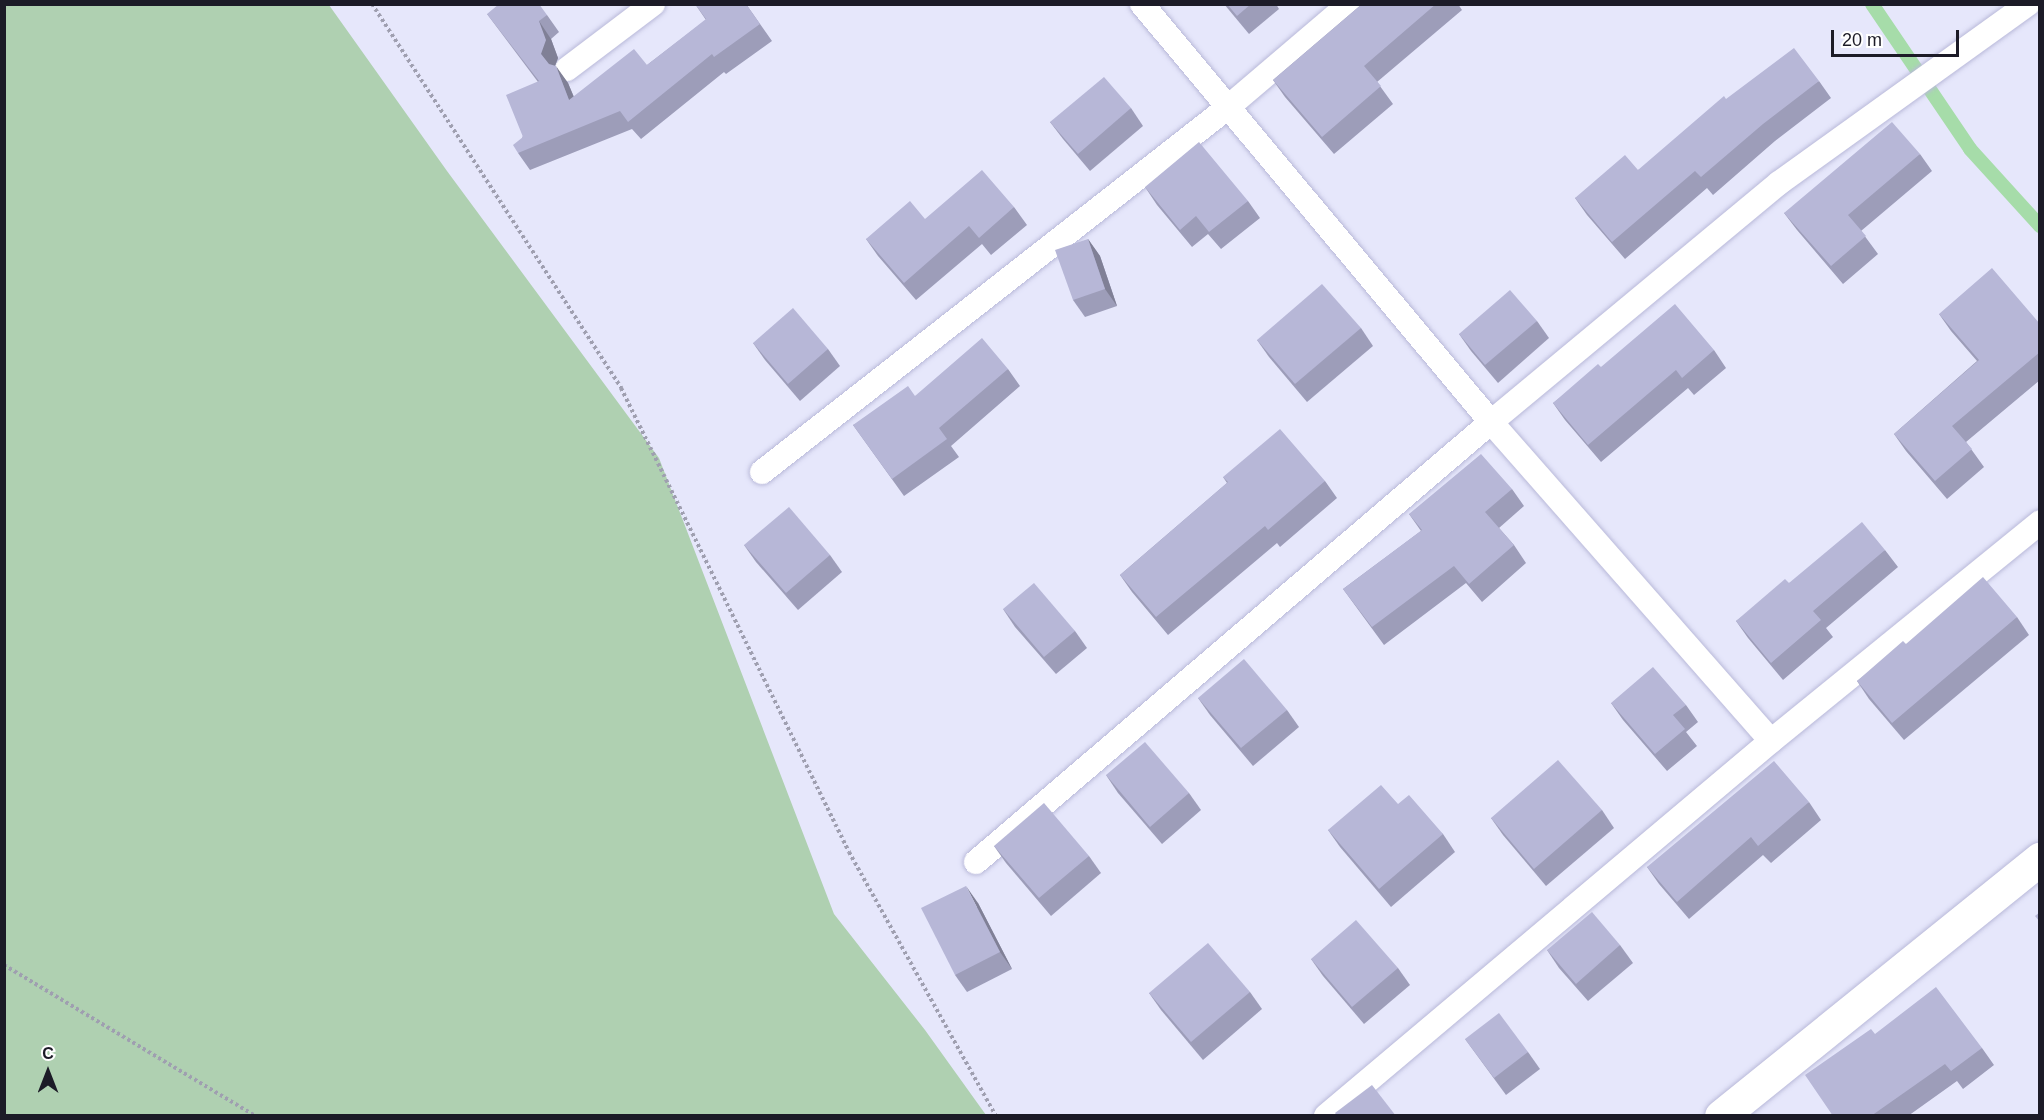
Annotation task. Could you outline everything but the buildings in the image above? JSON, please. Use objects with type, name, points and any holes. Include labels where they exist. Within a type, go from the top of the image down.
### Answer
[{"type":"street","points":[[1721,1116],[2040,858]]},
{"type":"lane","points":[[567,69],[653,4]]},
{"type":"lane","points":[[1142,4],[1491,422],[1770,741]]},
{"type":"lane","points":[[762,472],[1227,108],[1349,4]]},
{"type":"lane","points":[[976,862],[1491,422],[1779,183],[2028,4]]},
{"type":"lane","points":[[1326,1116],[1770,741],[2040,522]]},
{"type":"path","points":[[372,4],[621,388],[849,852],[996,1116]]},
{"type":"path","points":[[4,965],[255,1116]]},
{"type":"green space","points":[[5,4],[329,5],[447,171],[659,458],[834,914],[925,1030],[986,1115],[5,1115]]},
{"type":"waterway","points":[[1872,4],[1970,149],[2040,226]]}]
